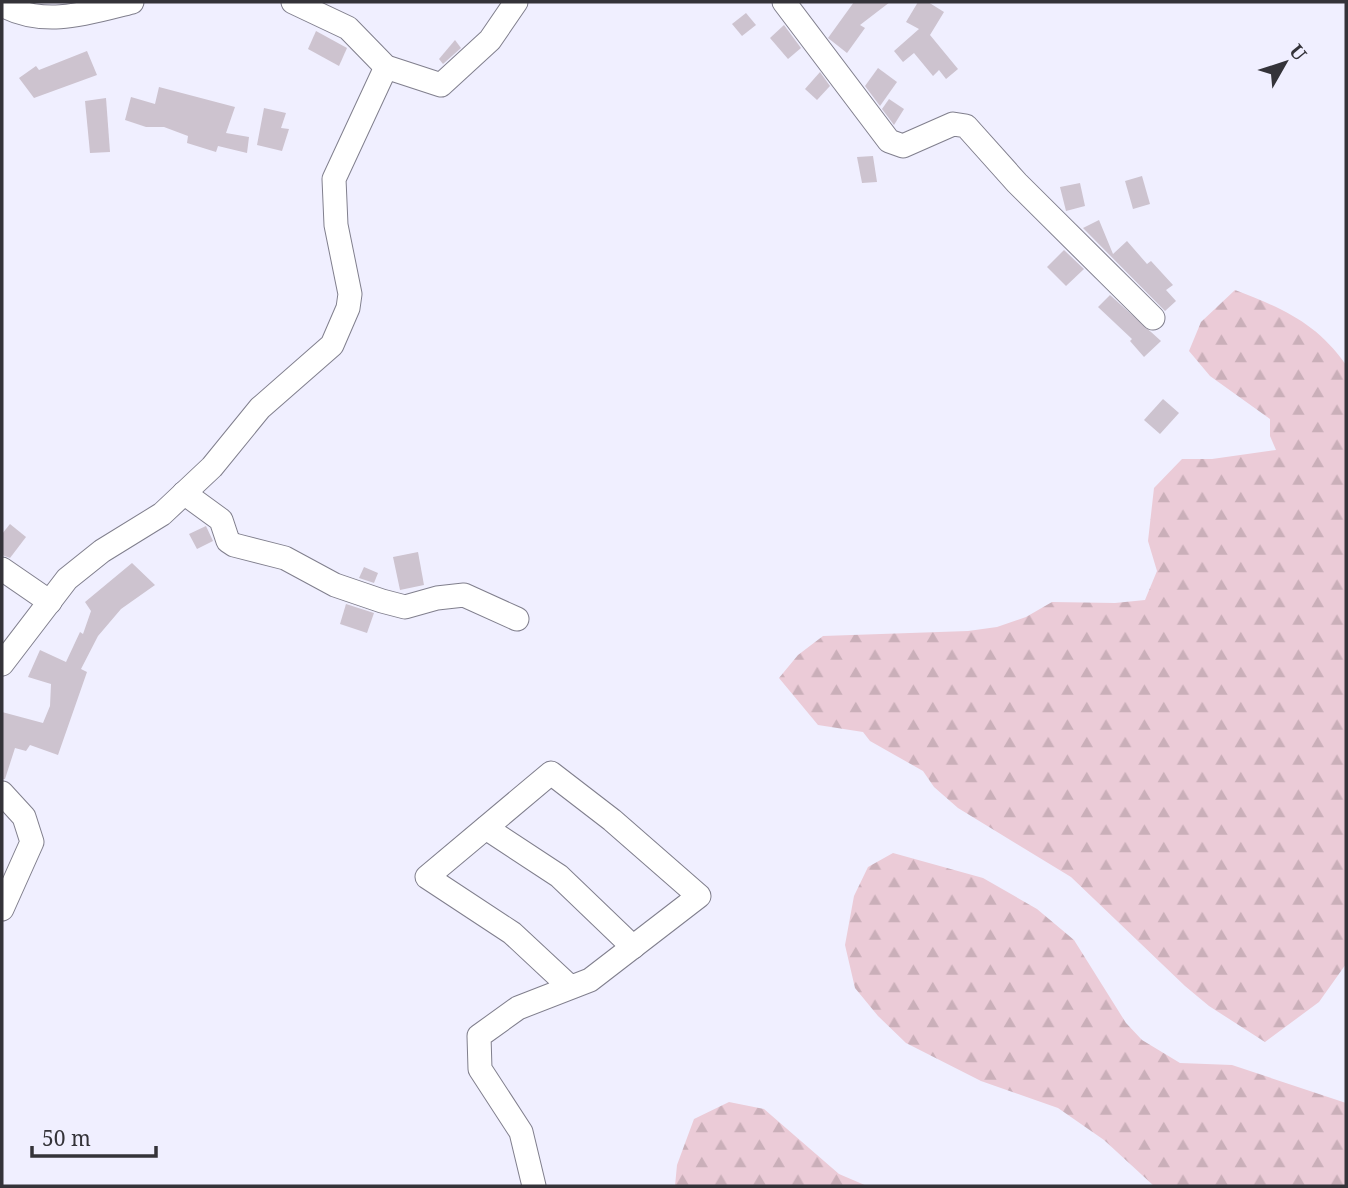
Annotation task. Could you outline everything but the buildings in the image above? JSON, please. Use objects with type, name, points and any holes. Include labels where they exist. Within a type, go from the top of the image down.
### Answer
[{"type":"street","points":[[2,5],[23,16],[64,18],[132,2]]},
{"type":"street","points":[[293,2],[348,28],[386,67],[441,85],[490,40],[516,2]]},
{"type":"street","points":[[784,2],[889,141],[903,146],[953,124],[966,126],[1017,183],[1153,318]]},
{"type":"street","points":[[2,664],[67,579],[102,551],[162,514],[212,467],[260,408],[332,345],[341,330],[350,293],[336,225],[334,179],[386,67]]},
{"type":"street","points":[[184,493],[221,520],[229,541],[234,545],[285,558],[362,596],[405,607],[437,598],[464,595],[517,619]]},
{"type":"street","points":[[2,569],[50,602]]},
{"type":"street","points":[[534,1186],[521,1132],[481,1069],[479,1036],[518,1007],[590,980],[699,896],[612,820],[551,773],[428,877],[512,933],[570,987]]},
{"type":"street","points":[[2,793],[24,817],[32,842],[2,909]]},
{"type":"street","points":[[486,828],[559,876],[633,947]]},
{"type":"green space","points":[[1235,290],[1268,303],[1311,328],[1335,350],[1346,365],[1346,964],[1319,1002],[1265,1042],[1209,1006],[1185,986],[1071,877],[958,808],[934,787],[923,771],[870,741],[863,732],[818,725],[779,678],[798,655],[823,636],[968,631],[997,627],[1026,617],[1052,602],[1115,603],[1145,600],[1157,571],[1148,541],[1154,488],[1182,459],[1212,459],[1276,450],[1270,436],[1270,419],[1210,376],[1189,351],[1201,322]]},
{"type":"green space","points":[[893,853],[983,878],[1037,909],[1074,940],[1126,1023],[1142,1040],[1180,1063],[1232,1065],[1346,1103],[1346,1186],[1154,1186],[1104,1140],[1058,1108],[981,1081],[906,1043],[878,1016],[855,988],[845,945],[854,896],[868,867]]},
{"type":"green space","points":[[729,1102],[764,1109],[839,1174],[867,1186],[675,1186],[677,1165],[694,1119]]}]
